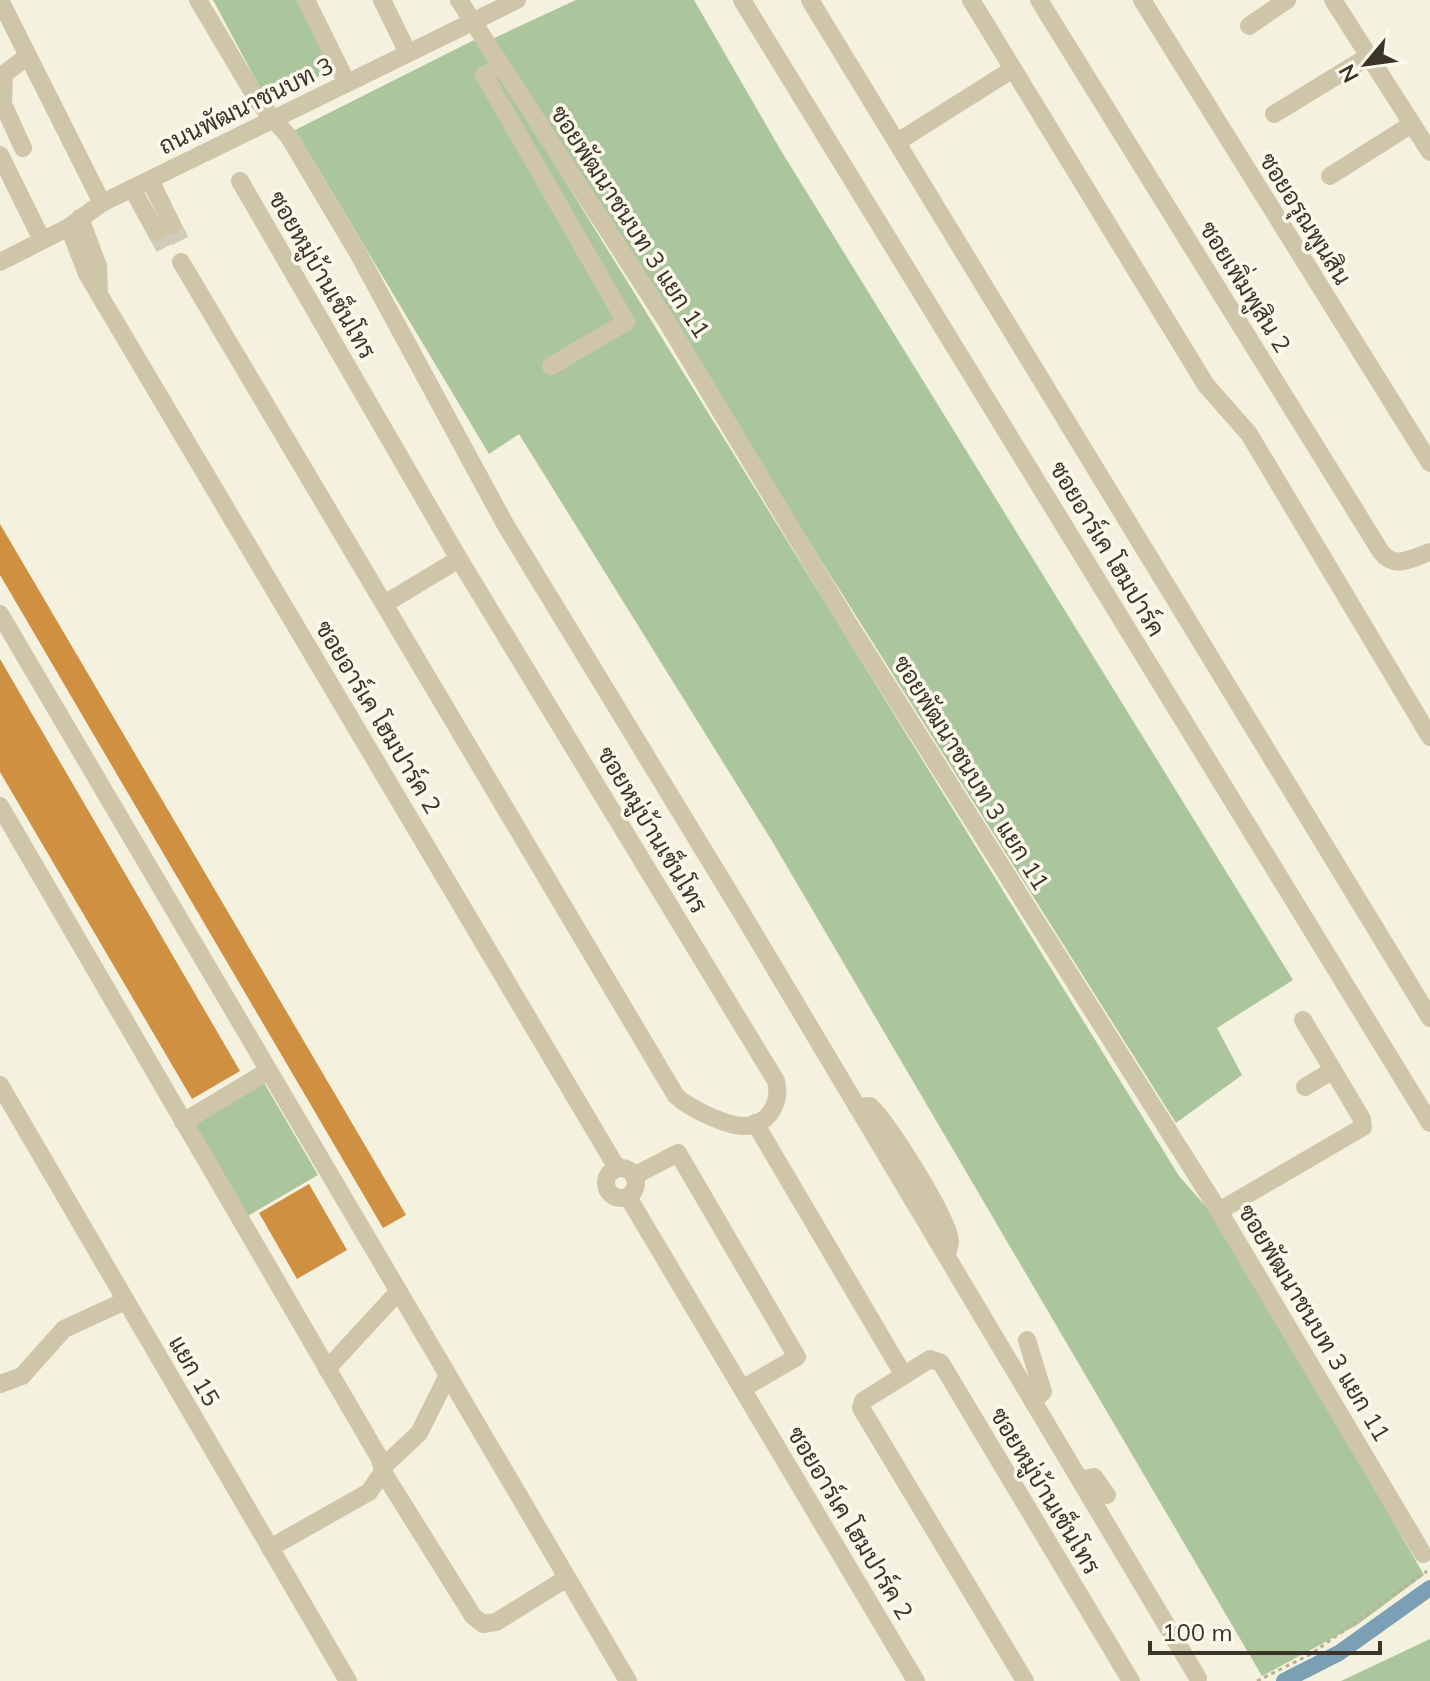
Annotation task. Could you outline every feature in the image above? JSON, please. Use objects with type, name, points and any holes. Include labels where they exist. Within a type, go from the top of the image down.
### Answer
[{"type":"street","points":[[0,0],[102,203]]},
{"type":"street","points":[[198,0],[272,118],[289,137],[358,253],[505,524],[1198,1678]]},
{"type":"street","points":[[306,0],[347,83]]},
{"type":"street","points":[[382,0],[408,53]]},
{"type":"street","name":"ซอยพัฒนาชนบท 3 แยก 11","points":[[459,0],[667,322],[857,637],[1219,1211],[1427,1562]]},
{"type":"street","name":"ถนนพัฒนาชนบท 3","points":[[0,262],[75,222],[102,203],[517,0]]},
{"type":"street","name":"ซอยอาร์เค โฮมปาร์ค","points":[[742,0],[1430,1123]]},
{"type":"street","points":[[810,0],[899,141],[1430,1018]]},
{"type":"street","points":[[971,0],[1206,385],[1249,434],[1430,737]]},
{"type":"street","name":"ซอยเพิ่มพูสิน 2","points":[[1039,0],[1381,552],[1388,560],[1397,563],[1430,552]]},
{"type":"street","name":"ซอยอรุณพูนสิน","points":[[1142,0],[1430,463]]},
{"type":"street","points":[[1249,26],[1287,0]]},
{"type":"street","points":[[1333,0],[1430,152]]},
{"type":"street","points":[[23,148],[1,93],[4,74],[28,56]]},
{"type":"street","points":[[1274,114],[1369,56]]},
{"type":"street","points":[[501,66],[484,75],[626,322],[551,366]]},
{"type":"street","points":[[899,141],[1013,69]]},
{"type":"street","points":[[1330,176],[1412,124]]},
{"type":"street","points":[[0,155],[42,240]]},
{"type":"street","points":[[132,188],[164,228],[150,180]]},
{"type":"street","name":"ซอยหมู่บ้านเซ็นโทร","points":[[240,181],[459,559],[776,1081],[777,1105],[755,1123]]},
{"type":"street","name":"ซอยอาร์เค โฮมปาร์ค 2","points":[[75,222],[98,266],[99,290],[626,1172],[609,1174],[607,1188],[614,1196],[628,1197],[916,1681]]},
{"type":"street","points":[[177,254],[676,1096],[689,1108],[743,1126],[755,1123],[903,1374]]},
{"type":"street","points":[[386,603],[459,559]]},
{"type":"street","points":[[0,614],[628,1681]]},
{"type":"street","points":[[0,806],[327,1369],[382,1470],[473,1616],[483,1624],[496,1622],[567,1578]]},
{"type":"street","points":[[1219,1211],[1360,1131],[1362,1119],[1303,1020]]},
{"type":"street","points":[[1305,1087],[1333,1070]]},
{"type":"street","points":[[183,1122],[268,1071]]},
{"type":"street","name":"แยก 15","points":[[0,1085],[348,1681]]},
{"type":"street","points":[[628,1197],[635,1190],[626,1172],[678,1153],[797,1357],[742,1389]]},
{"type":"street","points":[[327,1369],[398,1292]]},
{"type":"street","points":[[0,1384],[22,1376],[64,1329],[125,1301]]},
{"type":"street","points":[[1027,1340],[1043,1392],[1033,1402]]},
{"type":"street","name":"ซอยหมู่บ้านเซ็นโทร","points":[[1025,1681],[864,1415],[863,1401],[930,1359],[941,1363],[1131,1681]]},
{"type":"street","points":[[270,1548],[369,1492],[382,1470],[419,1433],[448,1375]]},
{"type":"street","points":[[1080,1480],[1094,1477],[1107,1495]]},
{"type":"path","points":[[1257,1681],[1311,1654],[1427,1562]]},
{"type":"green space","points":[[213,0],[299,0],[330,62],[327,72],[283,97],[266,99]]},
{"type":"green space","points":[[576,0],[694,0],[780,149],[1293,980],[1217,1028],[1242,1075],[1176,1123],[492,39]]},
{"type":"green space","points":[[474,40],[506,85],[1179,1176],[1224,1227],[1424,1575],[1357,1625],[1262,1676],[772,841],[519,434],[489,454],[295,130]]},
{"type":"green space","points":[[263,1081],[318,1175],[246,1217],[192,1123]]},
{"type":"green space","points":[[1430,1639],[1430,1681],[1341,1681]]},
{"type":"building","points":[[0,524],[406,1215],[383,1228],[0,575]]},
{"type":"building","points":[[0,659],[240,1071],[192,1099],[0,772]]},
{"type":"building","points":[[309,1184],[347,1250],[297,1279],[259,1213]]},
{"type":"waterway","points":[[1284,1681],[1339,1653],[1430,1588]]},
{"type":"tunnel","points":[[172,225],[183,246]]},
{"type":"tunnel","points":[[156,232],[168,254]]}]
